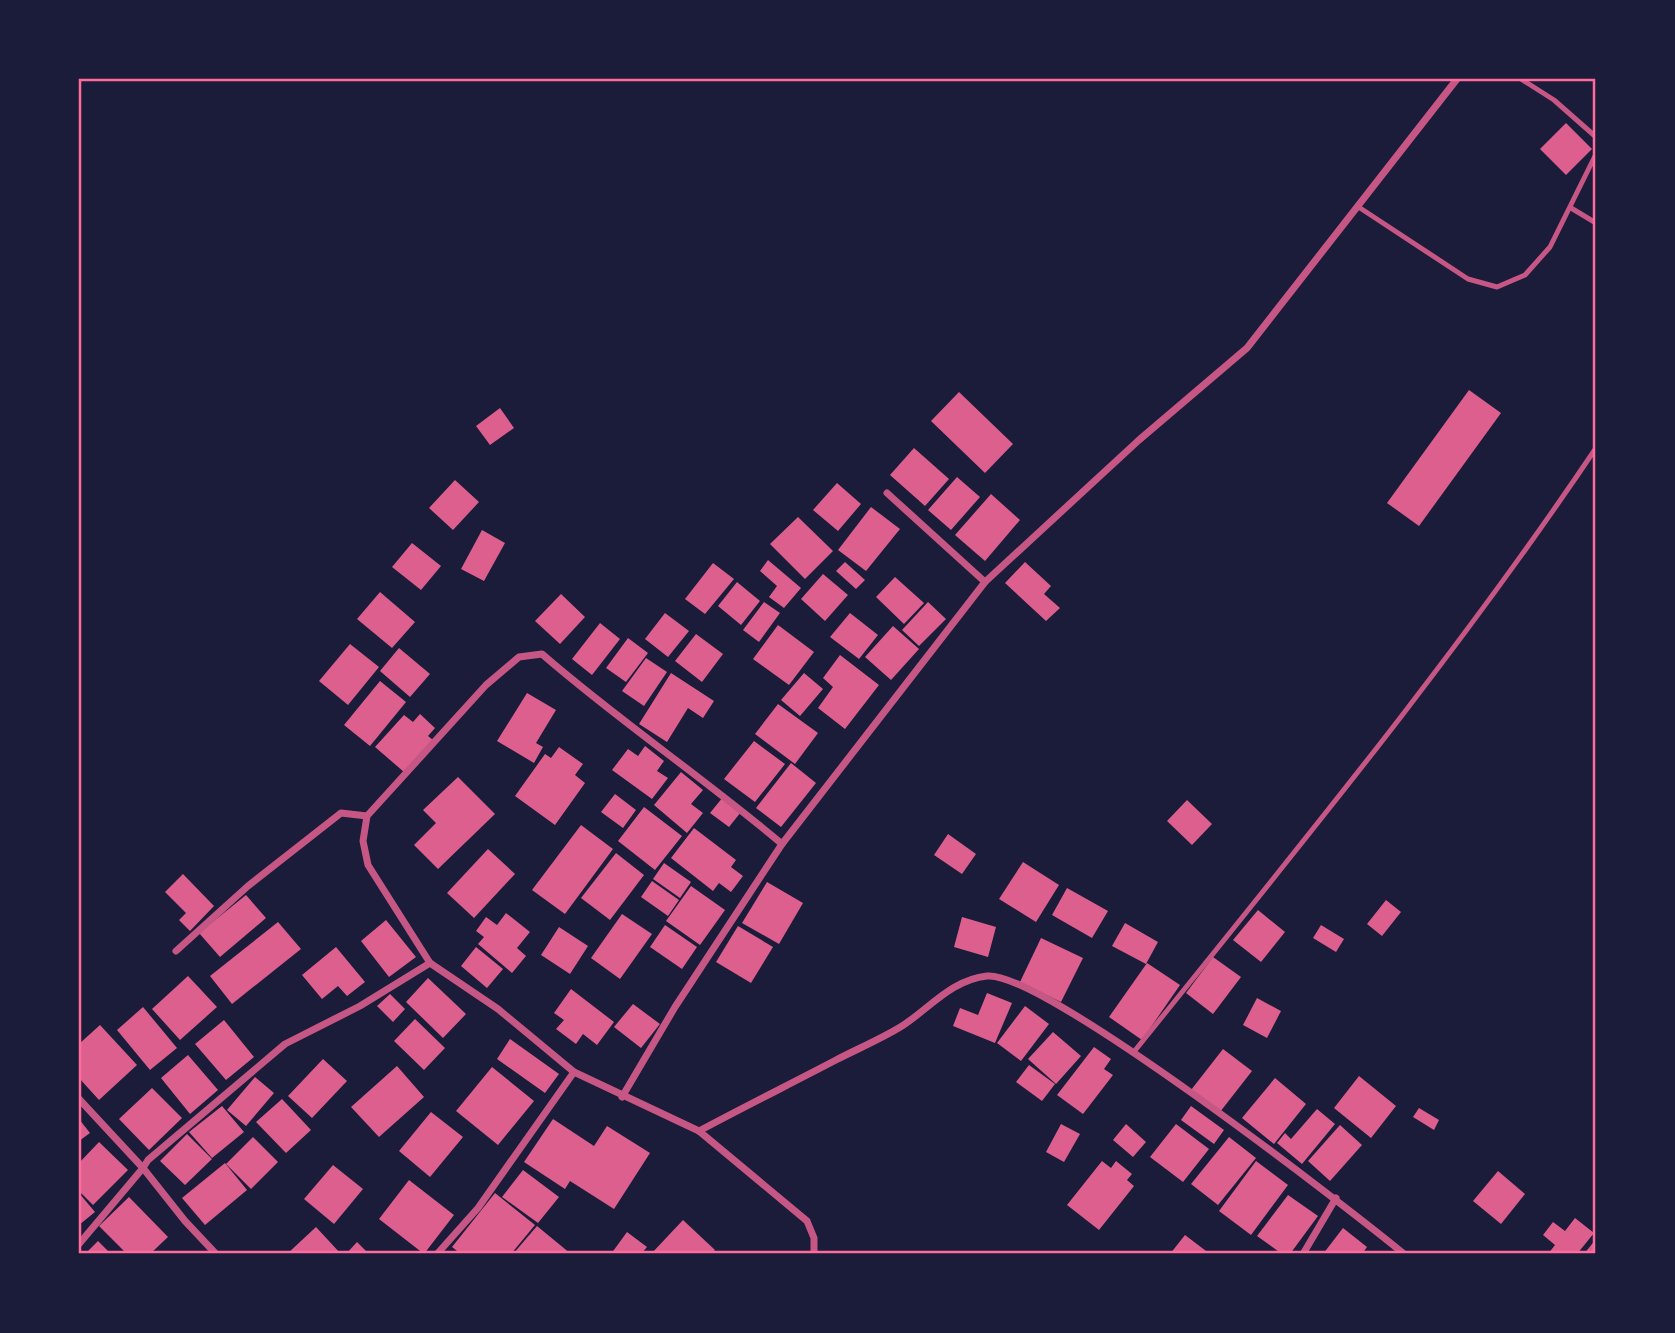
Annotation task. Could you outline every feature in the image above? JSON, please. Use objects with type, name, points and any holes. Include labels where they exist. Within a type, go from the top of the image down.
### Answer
[{"type":"street","points":[[622,1097],[675,1007],[782,844],[985,582],[1139,440],[1247,348],[1457,79]]},
{"type":"street","points":[[887,494],[985,582]]},
{"type":"street","points":[[782,844],[724,795],[633,730],[542,653],[519,657],[486,685],[367,816],[363,841],[368,864],[430,963],[498,1009],[574,1072],[622,1097],[699,1131],[807,1221],[814,1238],[814,1254]]},
{"type":"street","points":[[176,951],[309,835],[341,813],[367,816]]},
{"type":"street","points":[[79,1244],[148,1160],[285,1044],[360,1006],[430,963]]},
{"type":"street","points":[[699,1131],[902,1026],[960,982],[989,975],[1020,984],[1133,1053],[1336,1198],[1404,1254]]},
{"type":"street","points":[[440,1253],[478,1208],[574,1072]]},
{"type":"street","points":[[79,1099],[143,1168],[185,1222],[216,1254]]},
{"type":"street","points":[[1303,1254],[1336,1198]]},
{"type":"lane","points":[[1521,79],[1554,100],[1596,137]]},
{"type":"lane","points":[[1357,206],[1447,267],[1468,279],[1497,287],[1525,275],[1550,247],[1572,208],[1596,154]]},
{"type":"lane","points":[[1572,208],[1596,223]]},
{"type":"lane","points":[[1133,1053],[1280,869],[1531,545],[1596,447]]},
{"type":"building","points":[[1566,123],[1592,149],[1566,175],[1540,149]]},
{"type":"building","points":[[1469,390],[1501,413],[1419,526],[1387,503]]},
{"type":"building","points":[[959,392],[1013,444],[985,473],[931,421]]},
{"type":"building","points":[[500,408],[514,428],[490,445],[476,426]]},
{"type":"building","points":[[914,448],[949,479],[925,506],[890,475]]},
{"type":"building","points":[[957,477],[980,497],[951,530],[928,510]]},
{"type":"building","points":[[455,480],[479,502],[453,530],[429,508]]},
{"type":"building","points":[[837,483],[861,504],[838,531],[813,510]]},
{"type":"building","points":[[991,494],[1020,520],[985,561],[955,535]]},
{"type":"building","points":[[871,507],[900,529],[866,571],[838,550]]},
{"type":"building","points":[[798,517],[833,551],[805,579],[770,544]]},
{"type":"building","points":[[482,530],[505,543],[484,581],[461,569]]},
{"type":"building","points":[[412,543],[441,566],[421,590],[392,567]]},
{"type":"building","points":[[768,560],[801,588],[784,608],[769,597],[777,586],[760,571]]},
{"type":"building","points":[[845,562],[865,580],[856,589],[836,571]]},
{"type":"building","points":[[1025,562],[1051,586],[1044,594],[1060,608],[1046,621],[1005,583]]},
{"type":"building","points":[[713,563],[734,579],[705,614],[685,599]]},
{"type":"building","points":[[823,574],[848,595],[825,621],[801,599]]},
{"type":"building","points":[[895,577],[924,603],[904,624],[876,597]]},
{"type":"building","points":[[737,582],[760,601],[741,625],[718,606]]},
{"type":"building","points":[[380,592],[415,622],[392,648],[357,619]]},
{"type":"building","points":[[561,594],[585,617],[560,644],[535,621]]},
{"type":"building","points":[[764,602],[780,613],[759,642],[743,630]]},
{"type":"building","points":[[928,602],[946,619],[919,646],[902,630]]},
{"type":"building","points":[[665,613],[689,631],[668,657],[645,639]]},
{"type":"building","points":[[850,613],[878,635],[859,659],[830,637]]},
{"type":"building","points":[[600,623],[620,639],[592,675],[572,659]]},
{"type":"building","points":[[778,625],[814,652],[789,685],[753,659]]},
{"type":"building","points":[[893,626],[919,649],[891,680],[865,657]]},
{"type":"building","points":[[696,634],[723,654],[702,682],[675,661]]},
{"type":"building","points":[[628,638],[648,653],[626,682],[606,668]]},
{"type":"building","points":[[350,644],[379,667],[348,705],[319,681]]},
{"type":"building","points":[[399,648],[430,674],[410,697],[380,671]]},
{"type":"building","points":[[840,655],[879,685],[845,729],[818,708],[833,687],[823,678]]},
{"type":"building","points":[[646,658],[667,672],[644,706],[622,691]]},
{"type":"building","points":[[671,673],[714,701],[703,718],[688,708],[667,742],[639,724]]},
{"type":"building","points":[[804,673],[823,689],[800,716],[781,700]]},
{"type":"building","points":[[380,681],[406,702],[370,746],[344,725]]},
{"type":"building","points":[[527,693],[556,710],[536,743],[543,747],[534,763],[497,741]]},
{"type":"building","points":[[778,704],[818,733],[795,764],[755,734]]},
{"type":"building","points":[[420,714],[435,728],[428,736],[433,740],[404,772],[375,747],[404,715],[413,722]]},
{"type":"building","points":[[754,741],[785,764],[755,802],[724,779]]},
{"type":"building","points":[[645,746],[664,761],[657,771],[668,778],[652,799],[612,770],[628,749],[638,756]]},
{"type":"building","points":[[559,747],[583,764],[575,775],[585,783],[555,825],[515,796],[545,754],[551,758]]},
{"type":"building","points":[[791,763],[816,783],[781,827],[756,808]]},
{"type":"building","points":[[681,772],[703,790],[691,804],[703,813],[687,833],[654,805]]},
{"type":"building","points":[[458,777],[495,814],[438,869],[414,845],[436,823],[423,810]]},
{"type":"building","points":[[615,794],[636,810],[623,828],[601,812]]},
{"type":"building","points":[[723,797],[741,812],[729,827],[710,813]]},
{"type":"building","points":[[1187,800],[1212,824],[1192,845],[1167,821]]},
{"type":"building","points":[[644,807],[682,836],[655,870],[618,841]]},
{"type":"building","points":[[581,825],[613,849],[565,914],[532,890]]},
{"type":"building","points":[[694,828],[736,860],[731,867],[743,876],[731,892],[719,883],[713,891],[671,858]]},
{"type":"building","points":[[948,834],[976,854],[962,874],[934,855]]},
{"type":"building","points":[[488,849],[515,874],[474,918],[447,893]]},
{"type":"building","points":[[616,853],[644,875],[610,920],[581,898]]},
{"type":"building","points":[[1023,862],[1059,885],[1036,922],[999,899]]},
{"type":"building","points":[[664,863],[691,882],[680,898],[653,879]]},
{"type":"building","points":[[183,874],[214,906],[190,931],[179,920],[186,913],[165,892]]},
{"type":"building","points":[[652,881],[679,900],[668,916],[641,897]]},
{"type":"building","points":[[767,882],[803,903],[779,944],[742,923]]},
{"type":"building","points":[[691,886],[725,910],[700,945],[666,921]]},
{"type":"building","points":[[1067,888],[1108,911],[1092,938],[1052,915]]},
{"type":"building","points":[[246,895],[266,918],[220,957],[199,933]]},
{"type":"building","points":[[1386,900],[1401,912],[1382,936],[1367,924]]},
{"type":"building","points":[[1258,910],[1285,932],[1261,962],[1233,940]]},
{"type":"building","points":[[506,913],[530,932],[517,948],[526,956],[512,973],[478,944],[484,937],[476,931],[486,917],[497,925]]},
{"type":"building","points":[[622,914],[652,934],[620,979],[591,958]]},
{"type":"building","points":[[962,917],[996,927],[988,957],[954,947]]},
{"type":"building","points":[[386,920],[416,957],[389,977],[361,941]]},
{"type":"building","points":[[278,922],[301,949],[232,1004],[210,976]]},
{"type":"building","points":[[1125,923],[1158,942],[1146,964],[1112,946]]},
{"type":"building","points":[[665,925],[697,947],[682,969],[650,947]]},
{"type":"building","points":[[1321,925],[1344,939],[1336,952],[1313,938]]},
{"type":"building","points":[[738,926],[773,947],[751,983],[716,962]]},
{"type":"building","points":[[559,927],[588,946],[570,974],[541,955]]},
{"type":"building","points":[[1041,938],[1083,958],[1061,1002],[1020,982]]},
{"type":"building","points":[[336,947],[365,982],[347,996],[338,986],[322,999],[302,975]]},
{"type":"building","points":[[476,947],[503,969],[487,988],[461,966]]},
{"type":"building","points":[[1213,957],[1241,977],[1213,1014],[1186,993]]},
{"type":"building","points":[[1147,963],[1180,985],[1142,1040],[1109,1017]]},
{"type":"building","points":[[188,976],[217,1007],[180,1040],[152,1009]]},
{"type":"building","points":[[428,978],[466,1014],[443,1038],[406,1002]]},
{"type":"building","points":[[571,989],[614,1022],[597,1045],[583,1034],[576,1044],[556,1029],[564,1020],[554,1013]]},
{"type":"building","points":[[987,993],[1012,1003],[995,1043],[953,1026],[960,1008],[978,1015]]},
{"type":"building","points":[[390,994],[405,1009],[393,1022],[377,1006]]},
{"type":"building","points":[[1257,998],[1281,1011],[1267,1038],[1243,1025]]},
{"type":"building","points":[[633,1004],[660,1024],[641,1048],[614,1027]]},
{"type":"building","points":[[1025,1006],[1049,1024],[1021,1061],[997,1043]]},
{"type":"building","points":[[143,1007],[177,1048],[150,1070],[117,1030]]},
{"type":"building","points":[[415,1019],[445,1048],[424,1070],[394,1041]]},
{"type":"building","points":[[224,1020],[254,1057],[226,1080],[195,1044]]},
{"type":"building","points":[[100,1025],[137,1065],[99,1100],[79,1078],[79,1044]]},
{"type":"building","points":[[1053,1032],[1081,1056],[1056,1084],[1028,1059]]},
{"type":"building","points":[[510,1039],[559,1074],[545,1093],[497,1059]]},
{"type":"building","points":[[1094,1047],[1111,1059],[1104,1069],[1113,1075],[1083,1114],[1057,1095]]},
{"type":"building","points":[[1223,1049],[1252,1071],[1220,1112],[1191,1090]]},
{"type":"building","points":[[188,1055],[218,1090],[190,1114],[161,1078]]},
{"type":"building","points":[[323,1059],[347,1081],[312,1118],[288,1096]]},
{"type":"building","points":[[1029,1065],[1055,1084],[1042,1101],[1016,1082]]},
{"type":"building","points":[[397,1066],[424,1097],[379,1137],[351,1107]]},
{"type":"building","points":[[492,1067],[534,1101],[498,1145],[456,1111]]},
{"type":"building","points":[[1359,1076],[1396,1106],[1371,1138],[1334,1108]]},
{"type":"building","points":[[255,1077],[274,1093],[246,1126],[227,1110]]},
{"type":"building","points":[[1275,1078],[1306,1104],[1274,1144],[1242,1118]]},
{"type":"building","points":[[152,1088],[182,1118],[149,1150],[119,1119]]},
{"type":"building","points":[[282,1099],[311,1130],[286,1153],[256,1122]]},
{"type":"building","points":[[222,1106],[244,1132],[212,1158],[189,1132]]},
{"type":"building","points":[[1191,1106],[1224,1130],[1214,1144],[1181,1120]]},
{"type":"building","points":[[1419,1108],[1439,1120],[1434,1130],[1413,1117]]},
{"type":"building","points":[[1317,1109],[1335,1124],[1302,1164],[1277,1143],[1285,1133],[1291,1139]]},
{"type":"building","points":[[431,1112],[463,1137],[430,1177],[399,1151]]},
{"type":"building","points":[[79,1119],[90,1133],[79,1141]]},
{"type":"building","points":[[553,1119],[594,1146],[607,1126],[650,1153],[614,1209],[570,1181],[565,1189],[524,1162]]},
{"type":"building","points":[[1061,1124],[1080,1134],[1064,1162],[1046,1152]]},
{"type":"building","points":[[1126,1124],[1146,1142],[1133,1157],[1113,1140]]},
{"type":"building","points":[[1176,1124],[1209,1149],[1183,1182],[1150,1157]]},
{"type":"building","points":[[1340,1125],[1362,1145],[1330,1181],[1308,1161]]},
{"type":"building","points":[[187,1134],[212,1159],[185,1185],[160,1161]]},
{"type":"building","points":[[253,1137],[278,1162],[251,1189],[226,1164]]},
{"type":"building","points":[[1229,1137],[1256,1158],[1218,1205],[1191,1184]]},
{"type":"building","points":[[99,1142],[128,1170],[93,1205],[79,1191],[79,1163]]},
{"type":"building","points":[[1102,1161],[1111,1168],[1116,1161],[1132,1174],[1127,1180],[1134,1186],[1099,1230],[1067,1205]]},
{"type":"building","points":[[1256,1161],[1288,1185],[1251,1235],[1219,1211]]},
{"type":"building","points":[[225,1163],[247,1190],[205,1225],[182,1198]]},
{"type":"building","points":[[333,1165],[363,1189],[334,1224],[304,1199]]},
{"type":"building","points":[[523,1170],[559,1197],[538,1223],[502,1197]]},
{"type":"building","points":[[1498,1171],[1525,1194],[1501,1224],[1473,1201]]},
{"type":"building","points":[[409,1180],[454,1215],[424,1254],[379,1219]]},
{"type":"building","points":[[79,1193],[95,1212],[79,1225]]},
{"type":"building","points":[[495,1193],[535,1225],[511,1254],[461,1254],[452,1247]]},
{"type":"building","points":[[1288,1195],[1318,1216],[1290,1254],[1282,1254],[1257,1236]]},
{"type":"building","points":[[129,1197],[168,1237],[150,1254],[127,1254],[99,1226]]},
{"type":"building","points":[[1575,1218],[1594,1233],[1577,1254],[1548,1254],[1555,1245],[1543,1235],[1553,1222],[1565,1231]]},
{"type":"building","points":[[683,1220],[715,1250],[711,1254],[651,1254]]},
{"type":"building","points":[[537,1226],[571,1254],[513,1254]]},
{"type":"building","points":[[316,1227],[341,1254],[287,1254]]},
{"type":"building","points":[[1343,1228],[1367,1247],[1362,1254],[1323,1254]]},
{"type":"building","points":[[627,1232],[647,1247],[641,1254],[611,1254]]},
{"type":"building","points":[[1185,1235],[1210,1254],[1170,1254]]},
{"type":"building","points":[[1596,1239],[1596,1254],[1584,1254]]},
{"type":"building","points":[[98,1241],[111,1254],[85,1254]]},
{"type":"building","points":[[357,1242],[369,1254],[346,1254]]}]
